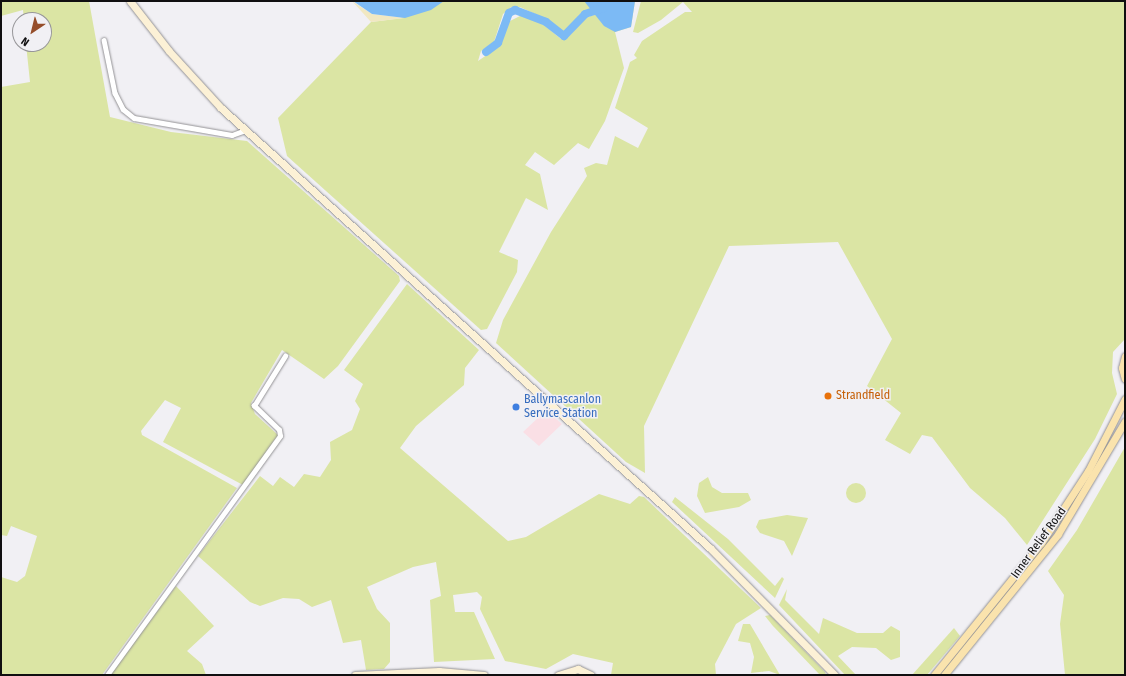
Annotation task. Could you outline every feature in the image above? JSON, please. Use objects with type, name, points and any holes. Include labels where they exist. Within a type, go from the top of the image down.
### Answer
[{"type":"main road","points":[[130,1],[191,77],[246,130],[710,548],[835,675]]},
{"type":"main road","points":[[1125,356],[1122,368],[1125,379]]},
{"type":"main road","name":"Inner Relief Road","points":[[934,675],[1041,543],[1088,471],[1125,399]]},
{"type":"main road","name":"Inner Relief Road","points":[[944,675],[1058,534],[1125,421]]},
{"type":"main road","points":[[558,675],[578,668],[591,675]]},
{"type":"main road","points":[[355,675],[434,672],[484,675]]},
{"type":"street","points":[[104,40],[115,93],[122,109],[134,118],[232,136],[246,130]]},
{"type":"street","points":[[106,675],[280,436],[279,430],[254,406],[285,356]]},
{"type":"shaded area","points":[[541,415],[553,416],[562,424],[539,446],[523,432]]},
{"type":"green space","points":[[1,1],[89,1],[110,117],[171,132],[247,141],[399,276],[400,281],[338,366],[324,379],[282,350],[251,403],[255,414],[278,435],[243,485],[163,442],[181,408],[165,400],[141,431],[142,435],[237,488],[102,675],[1,675],[1,577],[17,582],[25,576],[37,536],[11,526],[7,536],[1,535],[1,87],[30,82],[27,52],[52,52],[52,12],[23,12],[23,10],[1,16]]},
{"type":"green space","points":[[353,1],[622,1],[600,5],[581,13],[564,33],[546,19],[520,7],[511,7],[503,14],[494,42],[481,51],[478,61],[497,48],[508,22],[522,15],[544,25],[561,39],[570,35],[585,18],[635,1],[631,27],[615,32],[624,68],[605,121],[589,149],[578,143],[554,165],[535,152],[525,165],[540,174],[548,210],[526,198],[499,252],[518,260],[517,272],[487,329],[481,330],[287,156],[278,118],[371,22],[403,18]]},
{"type":"green space","points":[[641,1],[1125,1],[1125,339],[1113,352],[1112,373],[1117,394],[1095,439],[1027,545],[1005,518],[970,488],[932,437],[922,435],[910,454],[885,440],[901,413],[867,386],[892,339],[838,242],[729,246],[644,426],[645,473],[626,462],[496,343],[503,320],[551,232],[587,176],[584,168],[596,163],[607,165],[615,136],[638,148],[648,128],[615,108],[630,62],[637,58],[634,55],[642,41],[685,12],[692,12],[683,2],[661,20],[638,33],[633,32]]},
{"type":"green space","points":[[407,284],[479,350],[465,368],[464,385],[416,426],[400,448],[508,541],[526,537],[599,494],[630,504],[639,496],[644,497],[761,608],[736,624],[715,664],[716,675],[611,675],[613,663],[573,654],[546,669],[505,661],[480,609],[482,597],[477,592],[453,595],[455,612],[474,612],[495,659],[434,662],[430,600],[441,596],[436,562],[413,567],[367,587],[377,609],[390,623],[390,662],[384,669],[366,670],[361,640],[343,643],[331,600],[312,607],[299,599],[283,598],[260,606],[250,602],[198,556],[260,476],[273,486],[280,477],[294,487],[304,474],[320,477],[331,460],[330,442],[352,430],[360,409],[355,401],[363,384],[344,370]]},
{"type":"green space","points":[[1125,447],[1125,675],[1065,675],[1060,624],[1064,595],[1048,571],[1077,530]]},
{"type":"green space","points":[[708,477],[712,487],[722,493],[748,493],[751,500],[739,507],[705,513],[697,496],[699,483]]},
{"type":"green space","points":[[856,483],[863,486],[866,493],[863,500],[856,503],[849,500],[846,493],[849,486]]},
{"type":"green space","points":[[675,497],[728,539],[775,586],[782,577],[784,579],[775,598],[672,502]]},
{"type":"green space","points":[[787,515],[808,518],[792,556],[784,541],[760,533],[756,527],[759,520]]},
{"type":"green space","points":[[176,586],[214,626],[187,651],[202,664],[206,675],[110,675]]},
{"type":"green space","points":[[787,589],[785,600],[819,634],[823,618],[857,633],[883,633],[891,626],[900,631],[900,657],[891,660],[876,648],[852,647],[838,656],[856,675],[845,675],[779,605]]},
{"type":"green space","points":[[770,615],[825,672],[826,675],[820,675],[773,626],[765,616]]},
{"type":"green space","points":[[743,624],[750,624],[780,675],[769,671],[751,673],[754,657],[750,643],[738,641]]},
{"type":"green space","points":[[954,628],[960,636],[927,675],[912,675]]},
{"type":"sand","points":[[352,1],[372,14],[405,18],[371,22]]},
{"type":"water","points":[[353,1],[444,1],[431,10],[405,18],[372,14]]},
{"type":"water","points":[[584,1],[635,1],[631,27],[615,32],[604,26]]},
{"type":"waterway","points":[[486,52],[498,43],[509,13],[515,10],[546,22],[564,36],[585,14],[603,8]]},
{"type":"place","name":"Strandfield","points":[[828,396]]},
{"type":"place","name":"Ballymascanlon Service Station","points":[[516,407]]}]
